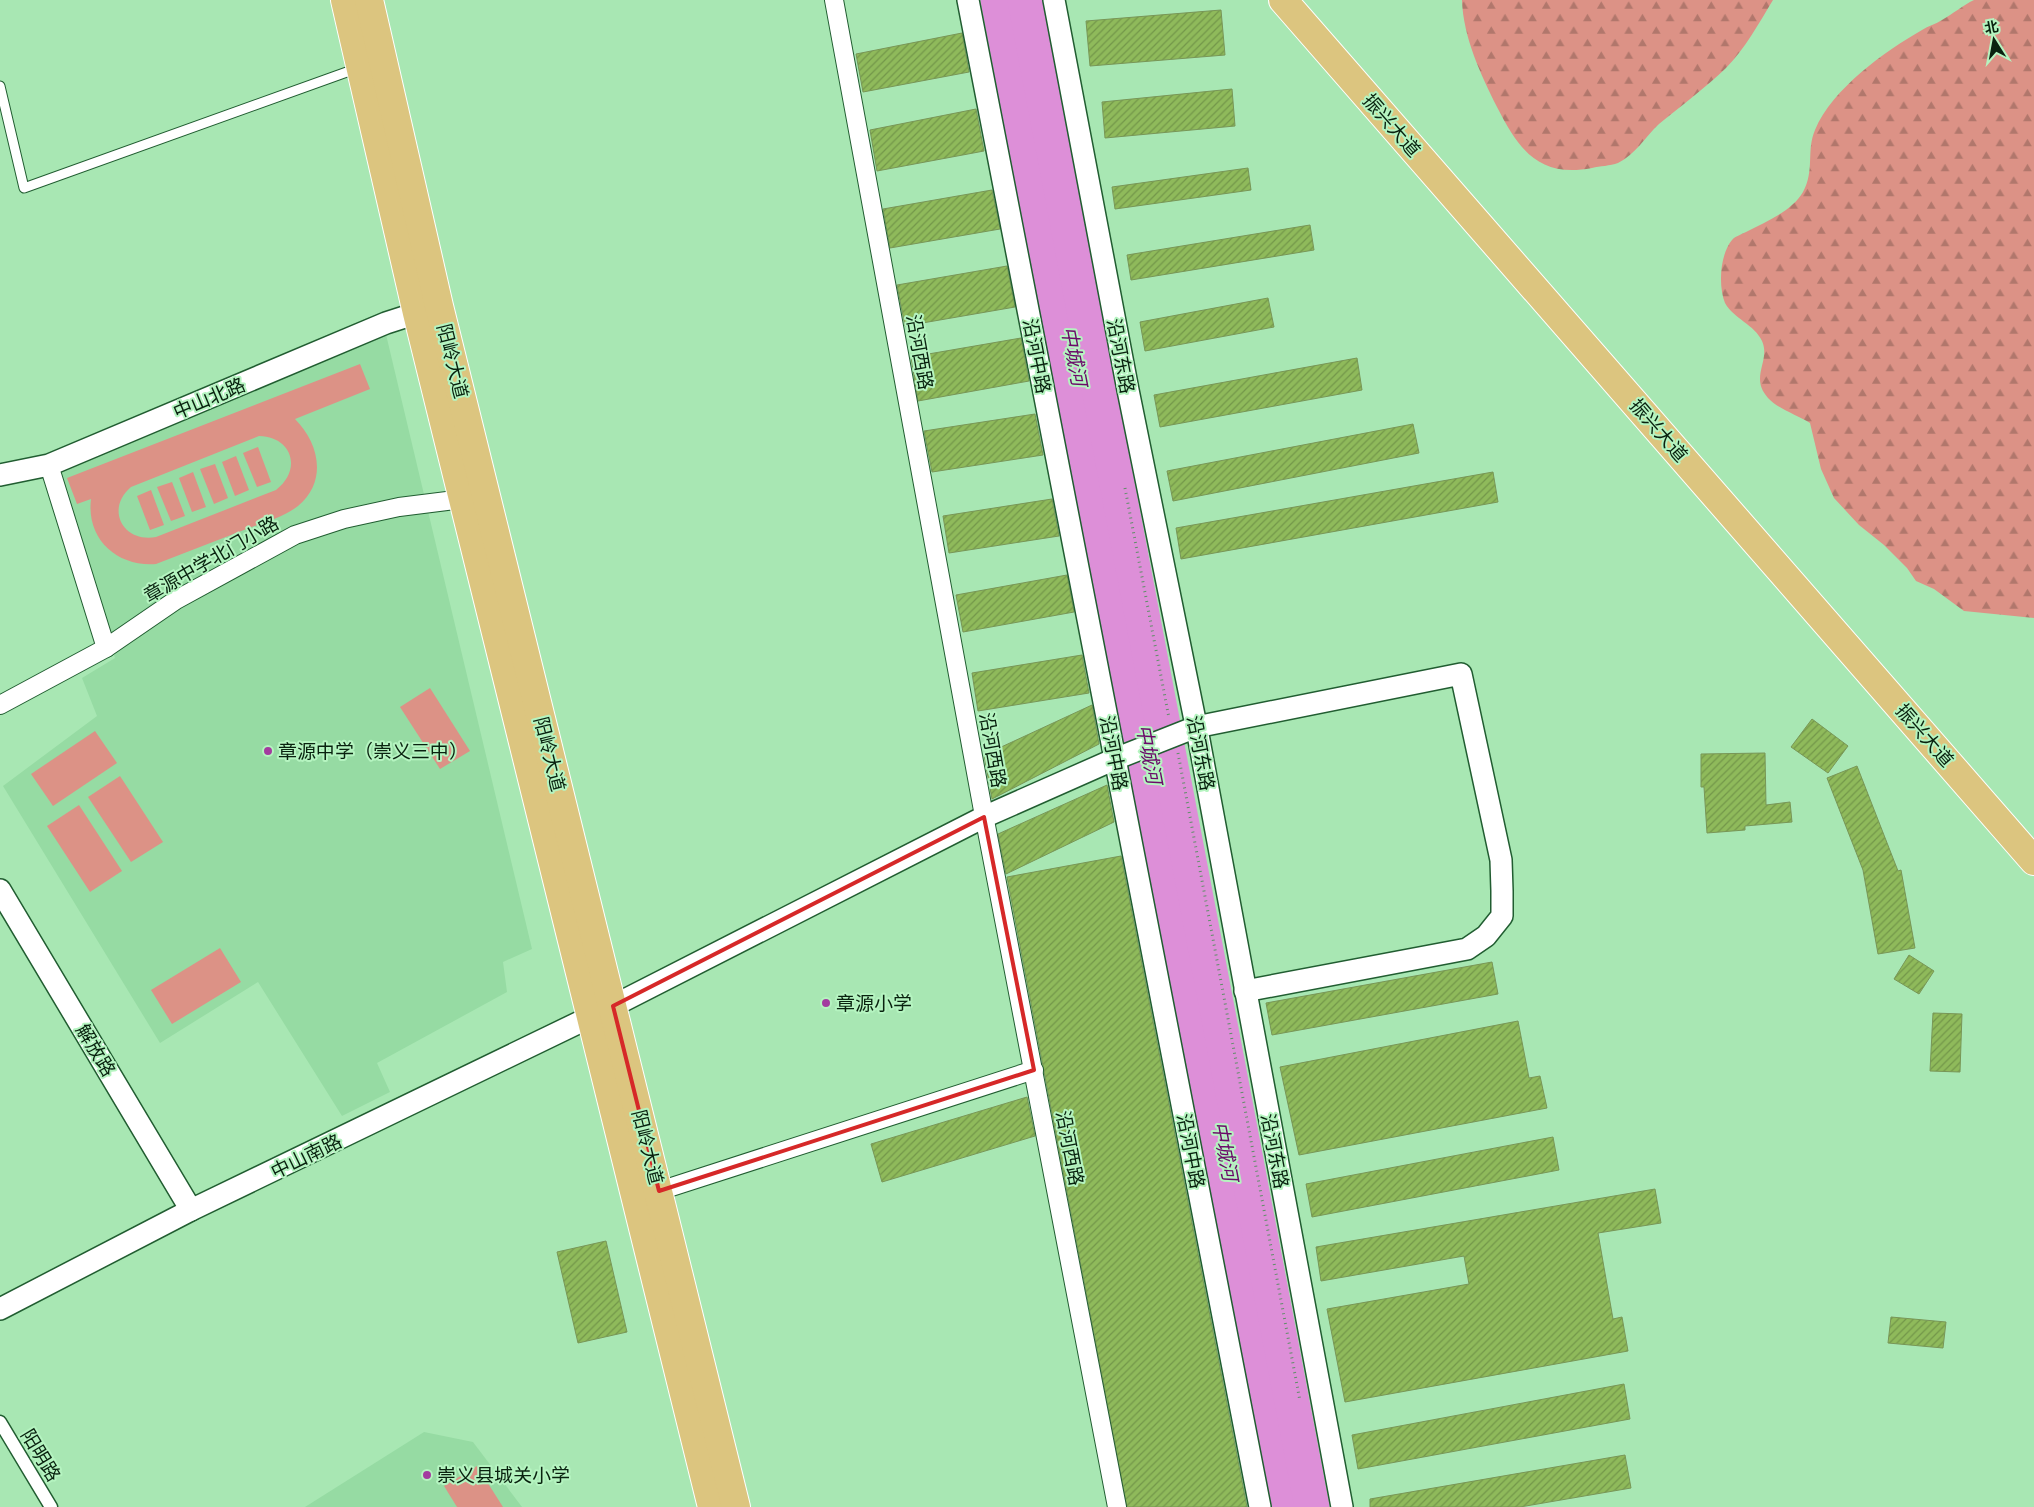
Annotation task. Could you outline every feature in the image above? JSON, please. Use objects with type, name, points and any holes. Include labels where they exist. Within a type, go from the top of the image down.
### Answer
[{"type":"main road","name":"阳岭大道","points":[[345,0],[417,313],[463,499],[602,1012],[659,1191],[736,1507]]},
{"type":"main road","name":"阳岭大道","points":[[369,0],[602,1012],[712,1507]]},
{"type":"main road","name":"振兴大道","points":[[1283,0],[2034,861]]},
{"type":"main road","name":"振兴大道","points":[[1301,0],[2034,841]]},
{"type":"street","name":"沿河西路","points":[[834,0],[984,817],[1117,1507]]},
{"type":"street","name":"沿河中路","points":[[968,0],[1124,756],[1260,1507]]},
{"type":"street","name":"沿河东路","points":[[1054,0],[1128,390],[1196,727],[1342,1507]]},
{"type":"street","name":"中山北路","points":[[0,476],[49,465],[377,327],[417,313]]},
{"type":"street","points":[[49,465],[106,648]]},
{"type":"street","name":"章源中学北门小路","points":[[0,706],[106,648],[176,600],[295,535],[344,519],[390,509],[463,499]]},
{"type":"street","name":"中山南路","points":[[0,1309],[191,1210],[602,1012],[984,817],[1124,756],[1175,743],[1196,727],[1461,674],[1501,860],[1502,916],[1486,936],[1467,950],[1244,991]]},
{"type":"street","name":"解放路","points":[[0,890],[191,1210]]},
{"type":"street","points":[[659,1191],[1034,1070]]},
{"type":"street","name":"阳明路","points":[[0,1422],[51,1507]]},
{"type":"lane","points":[[0,86],[24,188],[360,67]]},
{"type":"path","points":[[1175,743],[1301,1410]]},
{"type":"highlighted area","points":[[984,817],[1034,1070],[659,1191],[613,1006]]},
{"type":"shaded area","name":"章源中学（崇义三中）","points":[[384,326],[532,949],[503,962],[507,992],[377,1063],[390,1092],[342,1116],[258,982],[160,1043],[3,786],[97,716],[82,678],[115,658],[57,471]]},
{"type":"shaded area","name":"崇义县城关小学","points":[[424,1432],[473,1442],[522,1507],[305,1507]]},
{"type":"green space","points":[[1462,0],[1773,0],[1733,61],[1710,83],[1659,124],[1630,155],[1615,164],[1574,170],[1558,169],[1544,164],[1523,148],[1514,136],[1479,69],[1469,42]]},
{"type":"green space","points":[[1974,0],[2034,0],[2034,618],[1964,611],[1934,589],[1916,581],[1907,568],[1884,545],[1859,525],[1834,498],[1821,469],[1810,423],[1777,405],[1768,398],[1763,390],[1760,383],[1764,355],[1762,341],[1759,335],[1733,313],[1725,303],[1721,288],[1721,270],[1725,253],[1732,240],[1786,210],[1803,192],[1809,176],[1812,138],[1823,115],[1834,100],[1861,72],[1876,60],[1907,39]]},
{"type":"green space","points":[[360,364],[370,389],[295,419],[310,439],[317,462],[317,474],[314,485],[298,506],[274,519],[156,564],[142,564],[129,561],[107,548],[99,538],[94,526],[91,513],[91,499],[77,504],[67,478]],"holes":[[[259,436],[280,442],[286,448],[291,464],[284,482],[276,490],[156,537],[135,535],[127,530],[121,522],[119,505],[123,496],[131,487]]]},
{"type":"green space","points":[[258,447],[271,482],[257,487],[243,453]]},
{"type":"green space","points":[[236,456],[249,490],[235,496],[222,462]]},
{"type":"green space","points":[[215,464],[228,498],[214,504],[200,469]]},
{"type":"green space","points":[[193,472],[206,507],[192,512],[179,478]]},
{"type":"green space","points":[[172,482],[185,516],[171,521],[157,487]]},
{"type":"green space","points":[[151,490],[164,525],[150,530],[137,496]]},
{"type":"green space","points":[[430,688],[470,751],[440,769],[400,707]]},
{"type":"green space","points":[[95,731],[117,763],[53,806],[31,774]]},
{"type":"green space","points":[[120,776],[163,842],[131,862],[88,797]]},
{"type":"green space","points":[[79,805],[122,871],[90,892],[47,826]]},
{"type":"green space","points":[[220,948],[241,982],[172,1024],[151,990]]},
{"type":"green space","points":[[477,1466],[503,1507],[457,1507],[444,1486]]},
{"type":"building","points":[[1221,10],[1225,55],[1090,66],[1086,21]]},
{"type":"building","points":[[962,33],[969,72],[863,92],[856,54]]},
{"type":"building","points":[[1232,89],[1235,126],[1105,138],[1102,102]]},
{"type":"building","points":[[976,109],[984,151],[877,171],[870,130]]},
{"type":"building","points":[[1248,168],[1251,190],[1115,209],[1112,187]]},
{"type":"building","points":[[992,190],[1000,229],[890,248],[883,209]]},
{"type":"building","points":[[1310,225],[1314,250],[1131,280],[1127,255]]},
{"type":"building","points":[[1007,266],[1015,307],[905,326],[897,285]]},
{"type":"building","points":[[1268,298],[1274,327],[1145,351],[1140,322]]},
{"type":"building","points":[[1021,338],[1029,381],[918,401],[911,357]]},
{"type":"building","points":[[1357,358],[1362,390],[1160,427],[1154,395]]},
{"type":"building","points":[[1035,414],[1043,455],[932,472],[924,431]]},
{"type":"building","points":[[1413,424],[1419,453],[1173,501],[1167,471]]},
{"type":"building","points":[[1493,472],[1498,502],[1181,559],[1176,528]]},
{"type":"building","points":[[1052,499],[1059,536],[949,553],[943,516]]},
{"type":"building","points":[[1067,575],[1074,612],[963,632],[956,595]]},
{"type":"building","points":[[1082,655],[1089,693],[978,711],[972,673]]},
{"type":"building","points":[[1092,705],[1099,744],[992,799],[984,755]]},
{"type":"building","points":[[1812,719],[1848,746],[1828,773],[1791,747]]},
{"type":"building","points":[[1765,753],[1766,805],[1790,802],[1792,822],[1745,826],[1745,830],[1707,833],[1704,787],[1701,787],[1701,754]]},
{"type":"building","points":[[1857,766],[1898,871],[1901,870],[1915,948],[1878,954],[1863,870],[1827,778]]},
{"type":"building","points":[[1107,785],[1114,822],[1006,874],[998,834]]},
{"type":"building","points":[[1121,856],[1247,1507],[1127,1507],[1007,877]]},
{"type":"building","points":[[1909,955],[1934,971],[1919,994],[1894,979]]},
{"type":"building","points":[[1492,962],[1498,994],[1272,1035],[1266,1003]]},
{"type":"building","points":[[1933,1013],[1962,1014],[1960,1072],[1930,1071]]},
{"type":"building","points":[[1518,1021],[1529,1078],[1540,1076],[1547,1108],[1299,1155],[1280,1067]]},
{"type":"building","points":[[1027,1097],[1035,1136],[882,1182],[871,1144]]},
{"type":"building","points":[[1553,1137],[1559,1170],[1312,1217],[1306,1184]]},
{"type":"building","points":[[1655,1189],[1661,1223],[1598,1233],[1613,1319],[1622,1317],[1628,1351],[1345,1402],[1327,1309],[1469,1284],[1464,1256],[1321,1281],[1316,1247]]},
{"type":"building","points":[[606,1241],[627,1332],[578,1343],[557,1252]]},
{"type":"building","points":[[1891,1317],[1946,1322],[1943,1348],[1888,1343]]},
{"type":"building","points":[[1624,1384],[1630,1419],[1358,1469],[1352,1435]]},
{"type":"building","points":[[1625,1455],[1631,1488],[1520,1507],[1370,1507],[1370,1499]]},
{"type":"waterway","name":"中城河","points":[[998,0],[1283,1507]]},
{"type":"waterway","name":"中城河","points":[[1025,0],[1312,1507]]},
{"type":"place","name":"章源中学（崇义三中）","points":[[268,751]]},
{"type":"place","name":"章源小学","points":[[826,1003]]},
{"type":"place","name":"崇义县城关小学","points":[[427,1475]]}]
